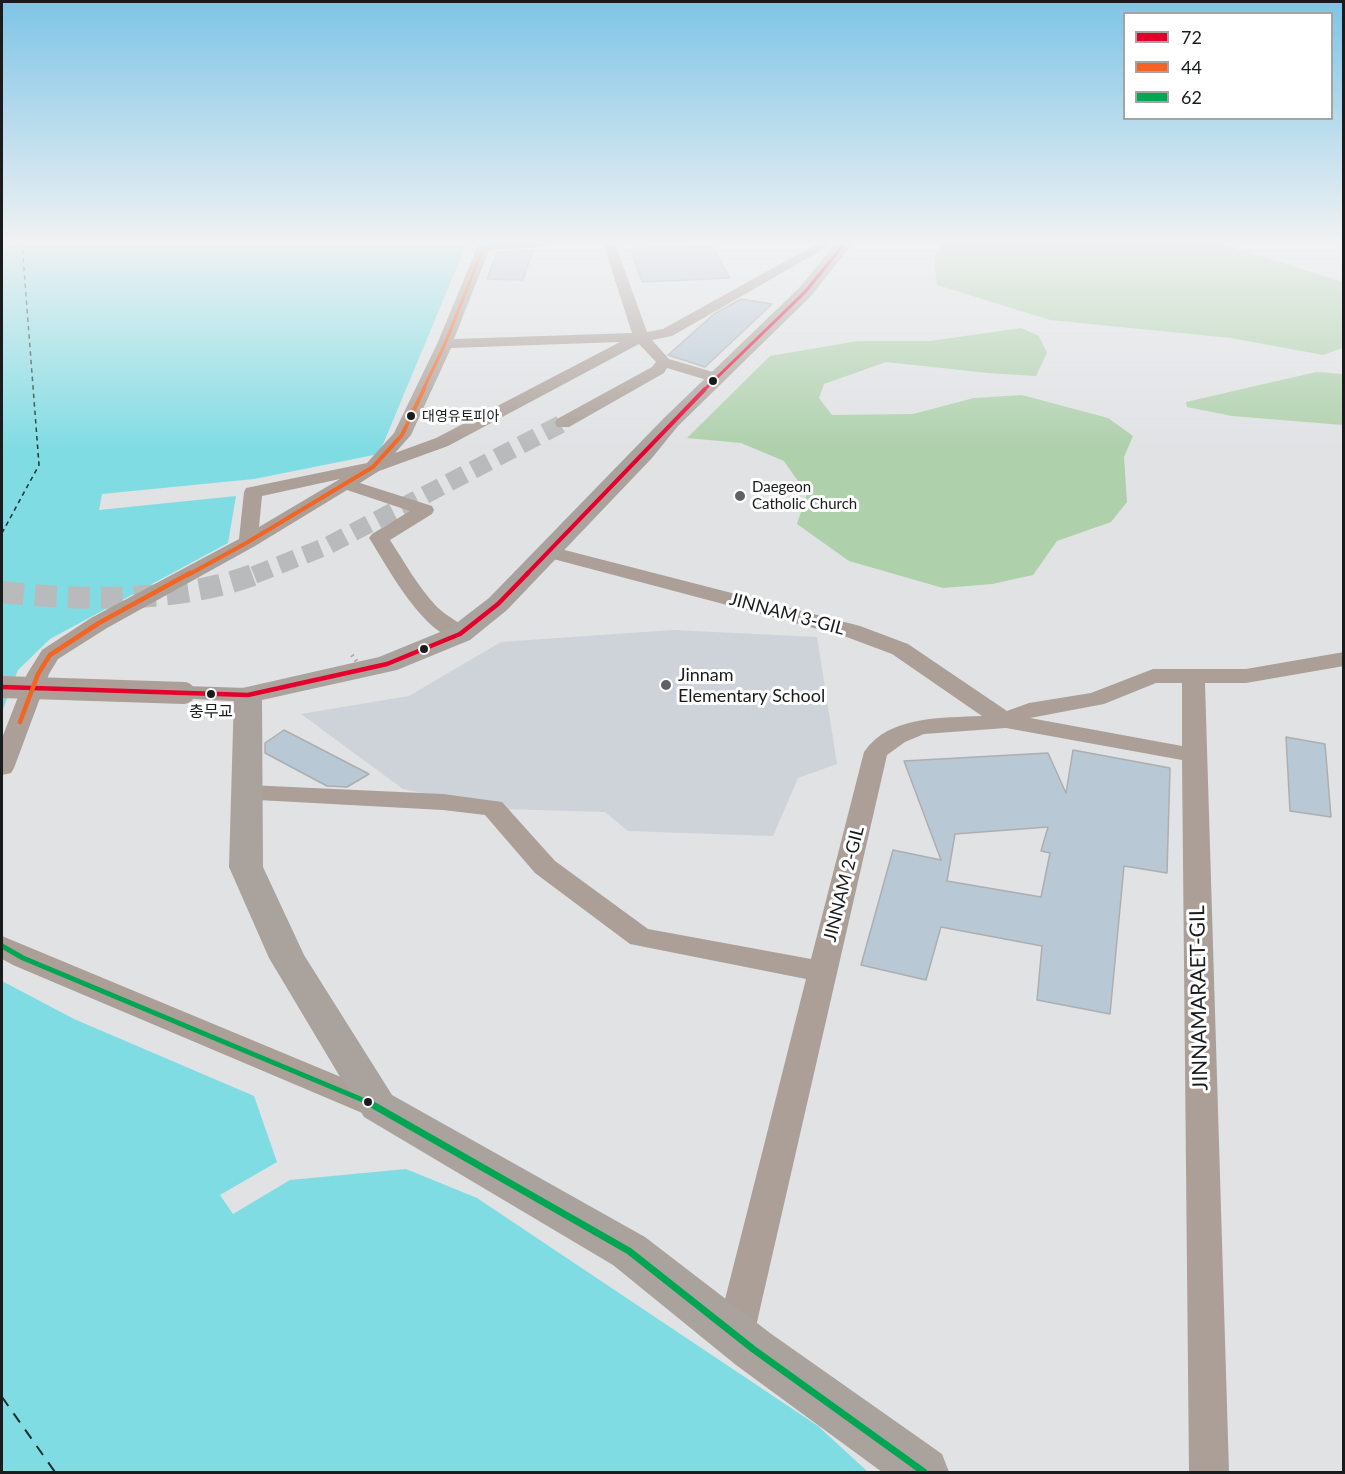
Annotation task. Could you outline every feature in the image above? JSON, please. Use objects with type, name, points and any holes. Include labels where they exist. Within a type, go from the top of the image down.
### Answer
[{"type":"main road","points":[[785,312],[671,422],[498,604],[460,634],[387,664],[248,695],[246,867],[287,958],[378,1106],[629,1251],[735,1335],[924,1473]]},
{"type":"street","points":[[2,768],[38,674],[50,655],[99,622],[248,542],[373,467],[402,435],[458,312]]},
{"type":"street","points":[[633,312],[641,336],[664,362],[717,378]]},
{"type":"street","points":[[445,344],[667,333],[705,312]]},
{"type":"street","points":[[248,542],[253,492],[373,467],[442,442],[641,336]]},
{"type":"street","points":[[563,423],[658,370],[664,362]]},
{"type":"street","points":[[346,484],[425,510],[379,538],[430,613],[448,628],[460,634]]},
{"type":"street","name":"JINNAM 3-GIL","points":[[549,552],[852,631],[900,649],[1006,721]]},
{"type":"street","points":[[1006,721],[1029,710],[1096,699],[1152,676],[1245,676],[1344,658]]},
{"type":"street","name":"JINNAMARAET-GIL","points":[[1193,676],[1209,1473]]},
{"type":"street","points":[[2,687],[248,695]]},
{"type":"street","name":"JINNAM 2-GIL","points":[[735,1335],[876,753],[897,737],[920,728],[1006,721],[1194,755]]},
{"type":"street","points":[[248,793],[443,802],[493,808],[545,867],[640,937],[823,972]]},
{"type":"street","points":[[2,946],[23,958],[378,1106]]},
{"type":"path","points":[[352,655],[367,676]]},
{"type":"shaded area","points":[[673,630],[817,637],[837,764],[798,778],[773,836],[628,831],[605,812],[505,809],[403,789],[301,714],[409,696],[501,642]]},
{"type":"green space","points":[[1023,312],[1343,312],[1343,348],[1323,355],[1231,338],[1050,320]]},
{"type":"green space","points":[[1021,328],[1039,336],[1047,353],[1036,376],[886,362],[824,384],[819,398],[832,415],[913,414],[974,398],[1022,395],[1108,418],[1133,436],[1124,457],[1127,502],[1111,522],[1057,541],[1033,575],[992,584],[943,588],[849,561],[797,524],[807,494],[784,461],[741,443],[687,438],[770,356],[858,341],[930,341]]},
{"type":"green space","points":[[1316,372],[1343,374],[1343,425],[1232,416],[1187,407],[1186,402]]},
{"type":"water","points":[[2,312],[438,312],[379,454],[254,479],[102,494],[99,510],[236,496],[228,543],[50,639],[18,670],[2,712]]},
{"type":"water","points":[[2,981],[74,1019],[254,1096],[277,1162],[220,1195],[233,1214],[290,1180],[406,1169],[477,1198],[818,1426],[868,1472],[2,1472]]},
{"type":"building","points":[[718,312],[764,312],[705,367],[668,355]]},
{"type":"building","points":[[284,730],[369,774],[347,787],[327,786],[265,753],[265,743]]},
{"type":"building","points":[[1286,737],[1325,744],[1331,817],[1290,811]]},
{"type":"building","points":[[1073,750],[1170,768],[1167,873],[1124,866],[1110,1014],[1037,1000],[1042,946],[941,927],[926,980],[861,965],[893,850],[941,860],[904,761],[1048,753],[1066,793]],"holes":[[[1048,827],[1041,851],[1050,853],[1041,897],[947,881],[955,834]]]},
{"type":"ferry route","points":[[2,533],[39,465],[27,312]]},
{"type":"ferry route","points":[[2,1397],[55,1472]]},
{"type":"tunnel","points":[[254,575],[327,546],[563,423]]},
{"type":"tunnel","points":[[2,592],[98,598],[165,595],[228,583],[258,573]]},
{"type":"transit line","name":"44","points":[[20,722],[38,674],[50,655],[99,623],[248,542],[373,467],[402,435],[458,312]]},
{"type":"transit line","name":"72","points":[[2,687],[248,695],[387,664],[460,634],[498,604],[671,422],[785,312]]},
{"type":"transit line","name":"62","points":[[2,946],[23,958],[378,1106],[629,1251],[753,1349],[924,1472]]},
{"type":"place","name":"대영유토피아","points":[[411,416]]},
{"type":"place","name":"Daegeon Catholic Church","points":[[740,496]]},
{"type":"place","name":"Jinnam Elementary School","points":[[666,685]]},
{"type":"place","name":"충무교","points":[[211,694]]}]
